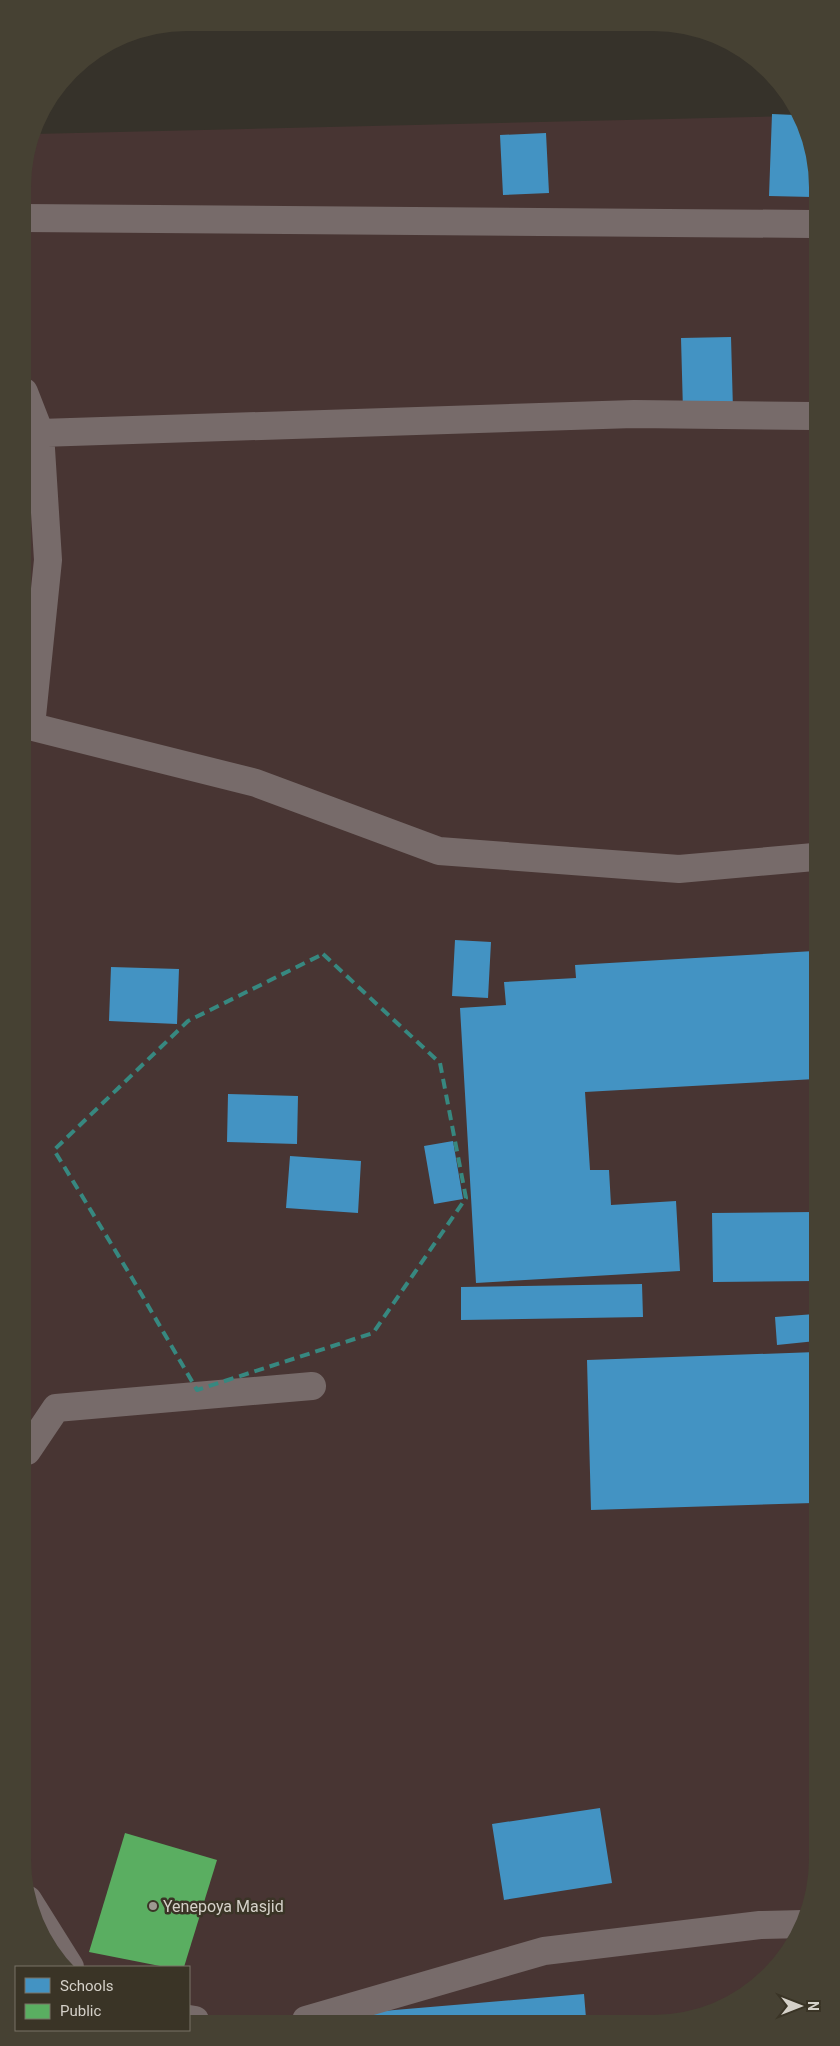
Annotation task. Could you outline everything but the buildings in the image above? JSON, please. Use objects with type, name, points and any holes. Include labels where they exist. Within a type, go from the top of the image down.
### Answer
[{"type":"street","points":[[32,218],[809,224]]},
{"type":"street","points":[[32,412],[40,433],[48,560],[32,695]]},
{"type":"street","points":[[40,433],[634,414],[809,416]]},
{"type":"street","points":[[32,726],[256,784],[439,851],[679,869],[809,857]]},
{"type":"street","points":[[31,1445],[56,1408],[312,1386]]},
{"type":"street","points":[[323,2015],[544,1950],[760,1925],[794,1924]]},
{"type":"highlighted area","points":[[323,954],[440,1063],[466,1198],[373,1333],[197,1390],[54,1150],[188,1021]]},
{"type":"shaded area","points":[[792,116],[797,127],[807,166],[809,187],[808,1869],[806,1890],[797,1919],[783,1946],[756,1976],[740,1989],[722,1999],[703,2006],[674,2013],[653,2015],[190,2015],[190,1966],[74,1966],[63,1954],[43,1919],[33,1880],[31,1859],[32,177],[41,134]]},
{"type":"place","name":"Yenepoya Masjid","points":[[153,1906]]}]
